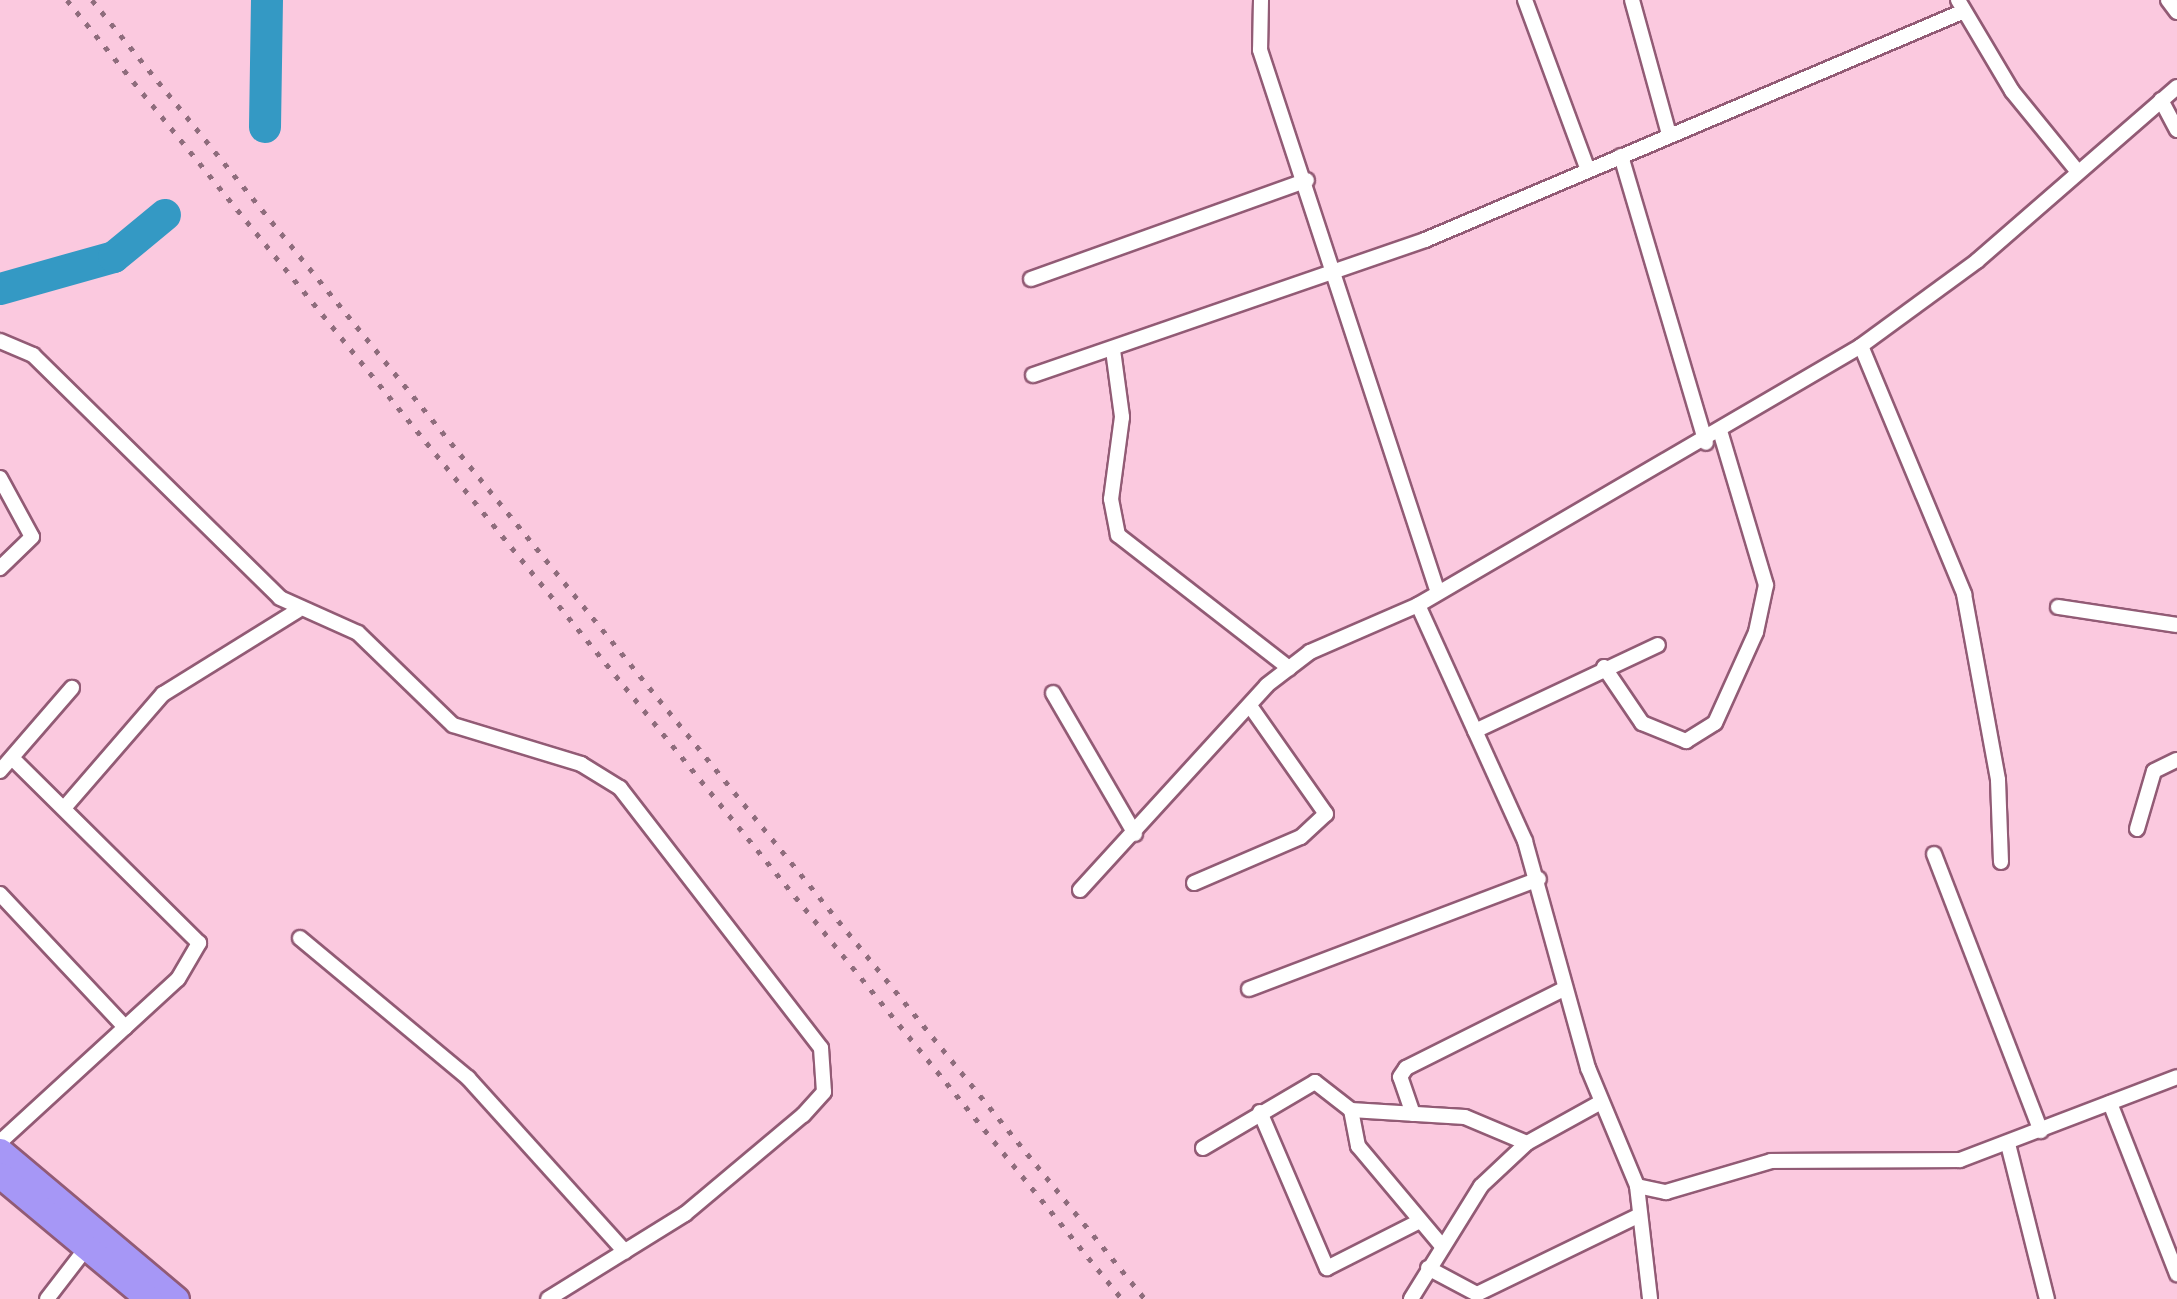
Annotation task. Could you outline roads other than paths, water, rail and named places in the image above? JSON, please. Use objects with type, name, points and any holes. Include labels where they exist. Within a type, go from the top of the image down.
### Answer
[{"type":"highway","points":[[0,1152],[176,1299]]},
{"type":"highway","points":[[0,1175],[148,1299]]},
{"type":"street","points":[[1261,0],[1260,50],[1339,270],[1384,447],[1436,587]]},
{"type":"street","points":[[1525,0],[1588,170]]},
{"type":"street","points":[[1632,0],[1669,134]]},
{"type":"street","points":[[2168,0],[2177,12]]},
{"type":"street","points":[[1033,375],[1339,270],[1621,156],[1960,6],[2078,172]]},
{"type":"street","points":[[1080,890],[1288,668],[1418,605],[1436,587],[1706,444],[1860,346],[2078,172],[2177,87]]},
{"type":"street","points":[[2161,100],[2177,130]]},
{"type":"street","points":[[1621,156],[1706,444]]},
{"type":"street","points":[[1031,278],[1307,180]]},
{"type":"street","points":[[0,341],[33,356],[297,611],[358,633],[453,725],[582,764],[620,788],[821,1048],[824,1092],[804,1114],[625,1252],[548,1299]]},
{"type":"street","points":[[1860,346],[1964,594],[1998,780],[2001,862]]},
{"type":"street","points":[[1113,350],[1122,417],[1110,499],[1118,535],[1288,668]]},
{"type":"street","points":[[1604,667],[1642,723],[1686,740],[1714,723],[1756,632],[1766,584],[1721,434]]},
{"type":"street","points":[[0,478],[32,536],[0,568]]},
{"type":"street","points":[[1418,605],[1539,879],[1564,988],[1602,1102],[1637,1186],[1650,1299]]},
{"type":"street","points":[[2058,608],[2177,625]]},
{"type":"street","points":[[65,806],[163,694],[297,611]]},
{"type":"street","points":[[1475,731],[1604,667],[1658,645]]},
{"type":"street","points":[[0,771],[72,688]]},
{"type":"street","points":[[1053,693],[1134,834]]},
{"type":"street","points":[[1194,883],[1301,837],[1326,814],[1250,706]]},
{"type":"street","points":[[0,1142],[196,959],[199,943],[65,806],[12,758]]},
{"type":"street","points":[[2137,829],[2154,771],[2177,760]]},
{"type":"street","points":[[1934,854],[2042,1131]]},
{"type":"street","points":[[1249,989],[1539,879]]},
{"type":"street","points":[[0,894],[125,1028]]},
{"type":"street","points":[[300,938],[468,1078],[625,1252]]},
{"type":"street","points":[[1412,1114],[1400,1078],[1406,1068],[1564,988]]},
{"type":"street","points":[[1637,1186],[1666,1192],[1771,1161],[1926,1165],[2008,1144],[2177,1077]]},
{"type":"street","points":[[1203,1148],[1315,1082],[1351,1110],[1465,1116],[1528,1143]]},
{"type":"street","points":[[1411,1299],[1480,1186],[1528,1143],[1602,1102]]},
{"type":"street","points":[[2110,1102],[2177,1274]]},
{"type":"street","points":[[1351,1110],[1358,1146],[1441,1246]]},
{"type":"street","points":[[1260,1112],[1327,1268],[1420,1221]]},
{"type":"street","points":[[2008,1144],[2047,1299]]},
{"type":"street","points":[[1428,1268],[1477,1294],[1640,1214]]},
{"type":"street","points":[[48,1299],[88,1247]]},
{"type":"waterway","points":[[265,127],[267,0]]},
{"type":"waterway","points":[[0,289],[114,257],[165,215]]},
{"type":"railway","points":[[67,0],[1122,1299]]},
{"type":"railway","points":[[92,0],[1145,1299]]}]
